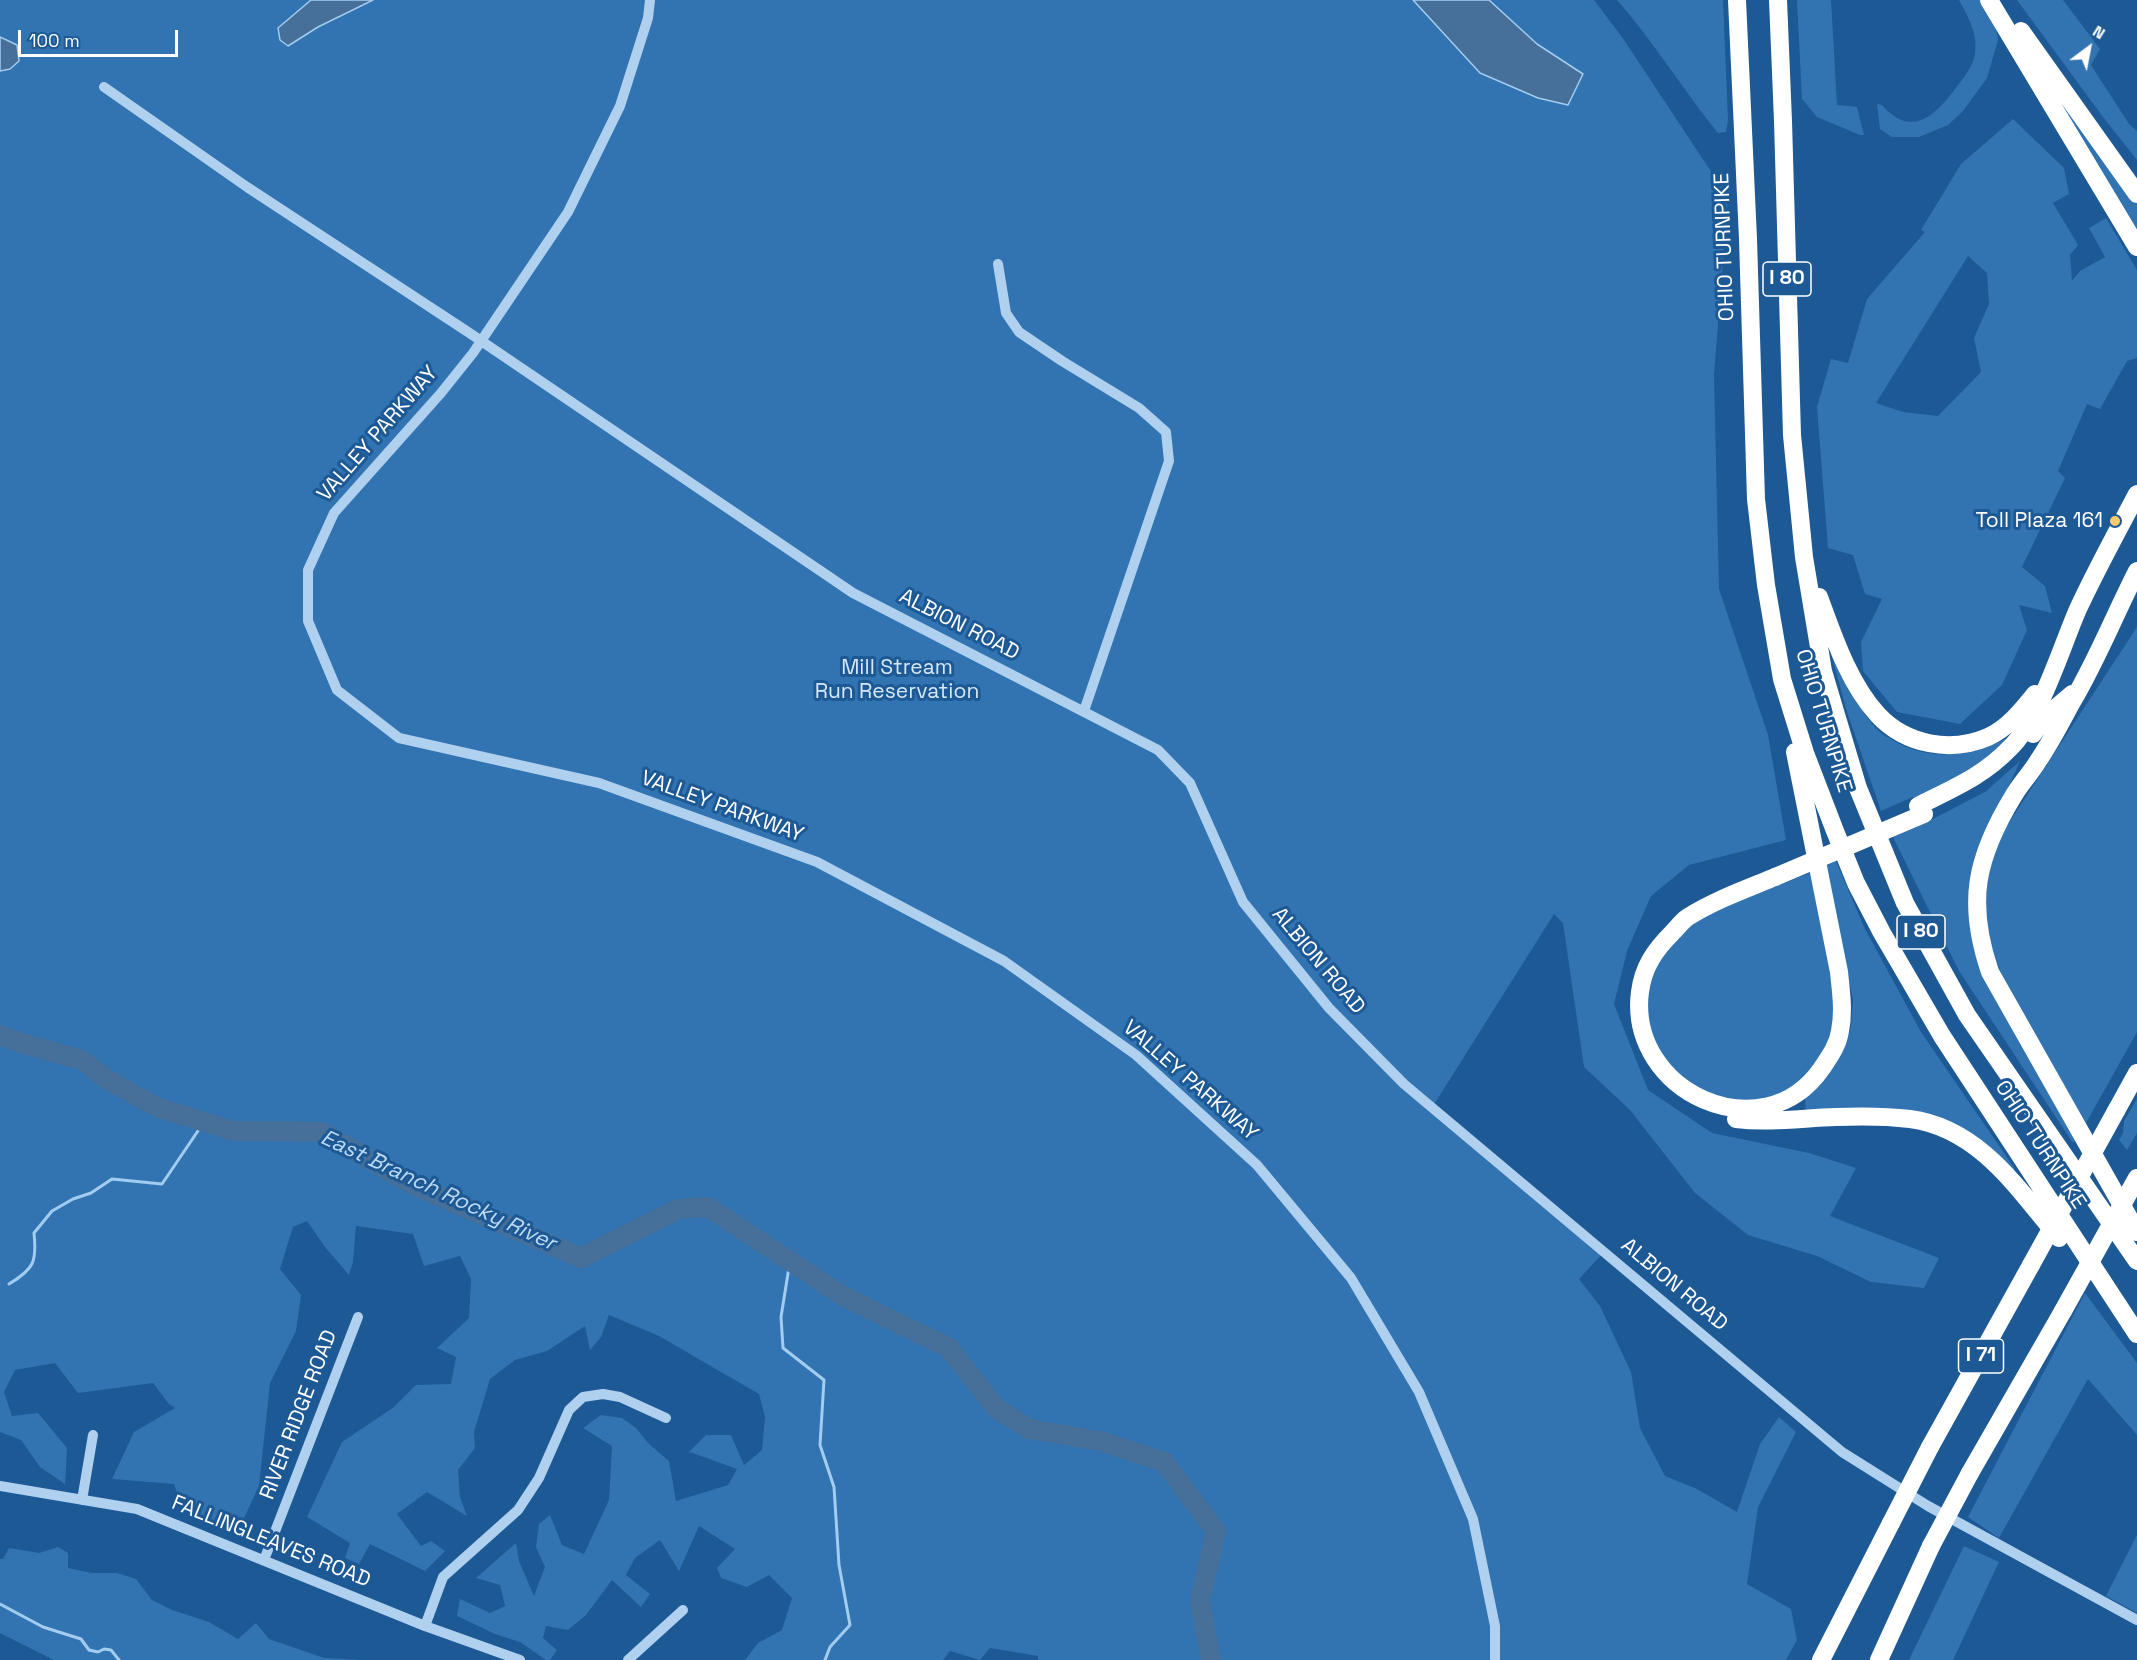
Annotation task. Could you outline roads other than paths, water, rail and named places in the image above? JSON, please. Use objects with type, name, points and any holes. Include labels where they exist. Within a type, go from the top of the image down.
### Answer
[{"type":"highway","name":"OHIO TURNPIKE","points":[[1737,0],[1748,240],[1756,499],[1766,585],[1782,679],[1805,753],[1834,831],[1856,883],[1882,933],[1942,1036],[2137,1334]]},
{"type":"highway","name":"OHIO TURNPIKE","points":[[1778,0],[1792,435],[1804,557],[1823,671],[1858,788],[1905,903],[1967,1015],[2137,1261]]},
{"type":"highway","points":[[1989,0],[2137,248]]},
{"type":"highway","points":[[2000,0],[2137,194]]},
{"type":"highway","points":[[1921,810],[1982,774],[2012,747],[2033,714],[2079,607],[2137,494]]},
{"type":"highway","points":[[1804,557],[1837,645],[1861,691],[1877,714],[1901,734],[1923,742],[1946,746],[1989,737],[2022,710],[2051,674]]},
{"type":"highway","points":[[2137,571],[2083,684],[2039,761],[2015,793],[1993,832],[1977,880],[1976,915],[1983,952],[1996,982],[2137,1232]]},
{"type":"highway","points":[[1782,679],[1786,713],[1802,784],[1839,972],[1843,1004],[1840,1032],[1834,1049],[1817,1076],[1786,1099],[1749,1109],[1726,1107],[1701,1100],[1680,1088],[1654,1059],[1641,1029],[1638,1006],[1641,982],[1648,963],[1657,949],[1687,918],[1726,897],[1774,873],[1921,810],[1980,785],[2017,756],[2045,717],[2083,684]]},
{"type":"highway","points":[[1774,873],[1720,888],[1674,914],[1654,934],[1638,958],[1630,986],[1630,1024],[1643,1059],[1656,1078],[1672,1094],[1691,1107],[1714,1115],[1763,1120],[1835,1117],[1901,1118],[1943,1127],[1959,1135],[1985,1153],[2002,1169],[2122,1313]]},
{"type":"highway","name":"I 71","points":[[1821,1660],[1930,1447],[2137,1073]]},
{"type":"highway","name":"I 71","points":[[1879,1660],[1931,1546],[1970,1473],[2137,1178]]},
{"type":"street","name":"VALLEY PARKWAY","points":[[650,0],[648,18],[620,106],[567,212],[481,342],[441,393],[333,513],[308,570],[308,621],[337,690],[399,738],[599,783],[817,862],[1004,961],[1136,1055],[1257,1165],[1351,1278],[1419,1392],[1473,1520],[1495,1626],[1496,1660]]},
{"type":"street","name":"ALBION ROAD","points":[[104,87],[247,187],[853,593],[1158,750],[1190,783],[1243,902],[1329,1008],[1404,1084],[1842,1452],[1928,1506],[2137,1620]]},
{"type":"street","points":[[998,264],[1006,313],[1019,332],[1139,408],[1166,432],[1169,460],[1084,711]]},
{"type":"street","name":"RIVER RIDGE ROAD","points":[[264,1560],[358,1317]]},
{"type":"street","points":[[425,1626],[443,1577],[518,1510],[539,1478],[569,1410],[583,1397],[603,1394],[620,1397],[666,1418]]},
{"type":"street","points":[[82,1500],[93,1435]]},
{"type":"street","name":"FALLINGLEAVES ROAD","points":[[0,1486],[137,1509],[425,1626],[520,1660]]},
{"type":"street","points":[[628,1660],[683,1610]]},
{"type":"waterway","name":"East Branch Rocky River","points":[[0,1035],[82,1060],[106,1079],[159,1108],[234,1131],[322,1132],[414,1185],[581,1258],[679,1209],[708,1207],[843,1296],[949,1348],[997,1409],[1029,1429],[1100,1441],[1164,1462],[1216,1531],[1200,1601],[1211,1660]]},
{"type":"waterway","points":[[9,1284],[24,1274],[32,1264],[35,1251],[34,1233],[52,1211],[73,1199],[91,1193],[112,1179],[162,1184],[204,1122]]},
{"type":"waterway","points":[[790,1261],[781,1317],[783,1348],[824,1380],[820,1445],[834,1487],[839,1565],[850,1625],[830,1647],[825,1660]]},
{"type":"waterway","points":[[0,1604],[43,1627],[81,1639],[89,1650],[98,1652],[104,1649],[111,1650],[119,1660]]},
{"type":"place","name":"Toll Plaza 161","points":[[2115,521]]},
{"type":"park label","name":"Mill Stream Run Reservation","points":[[897,680]]}]
